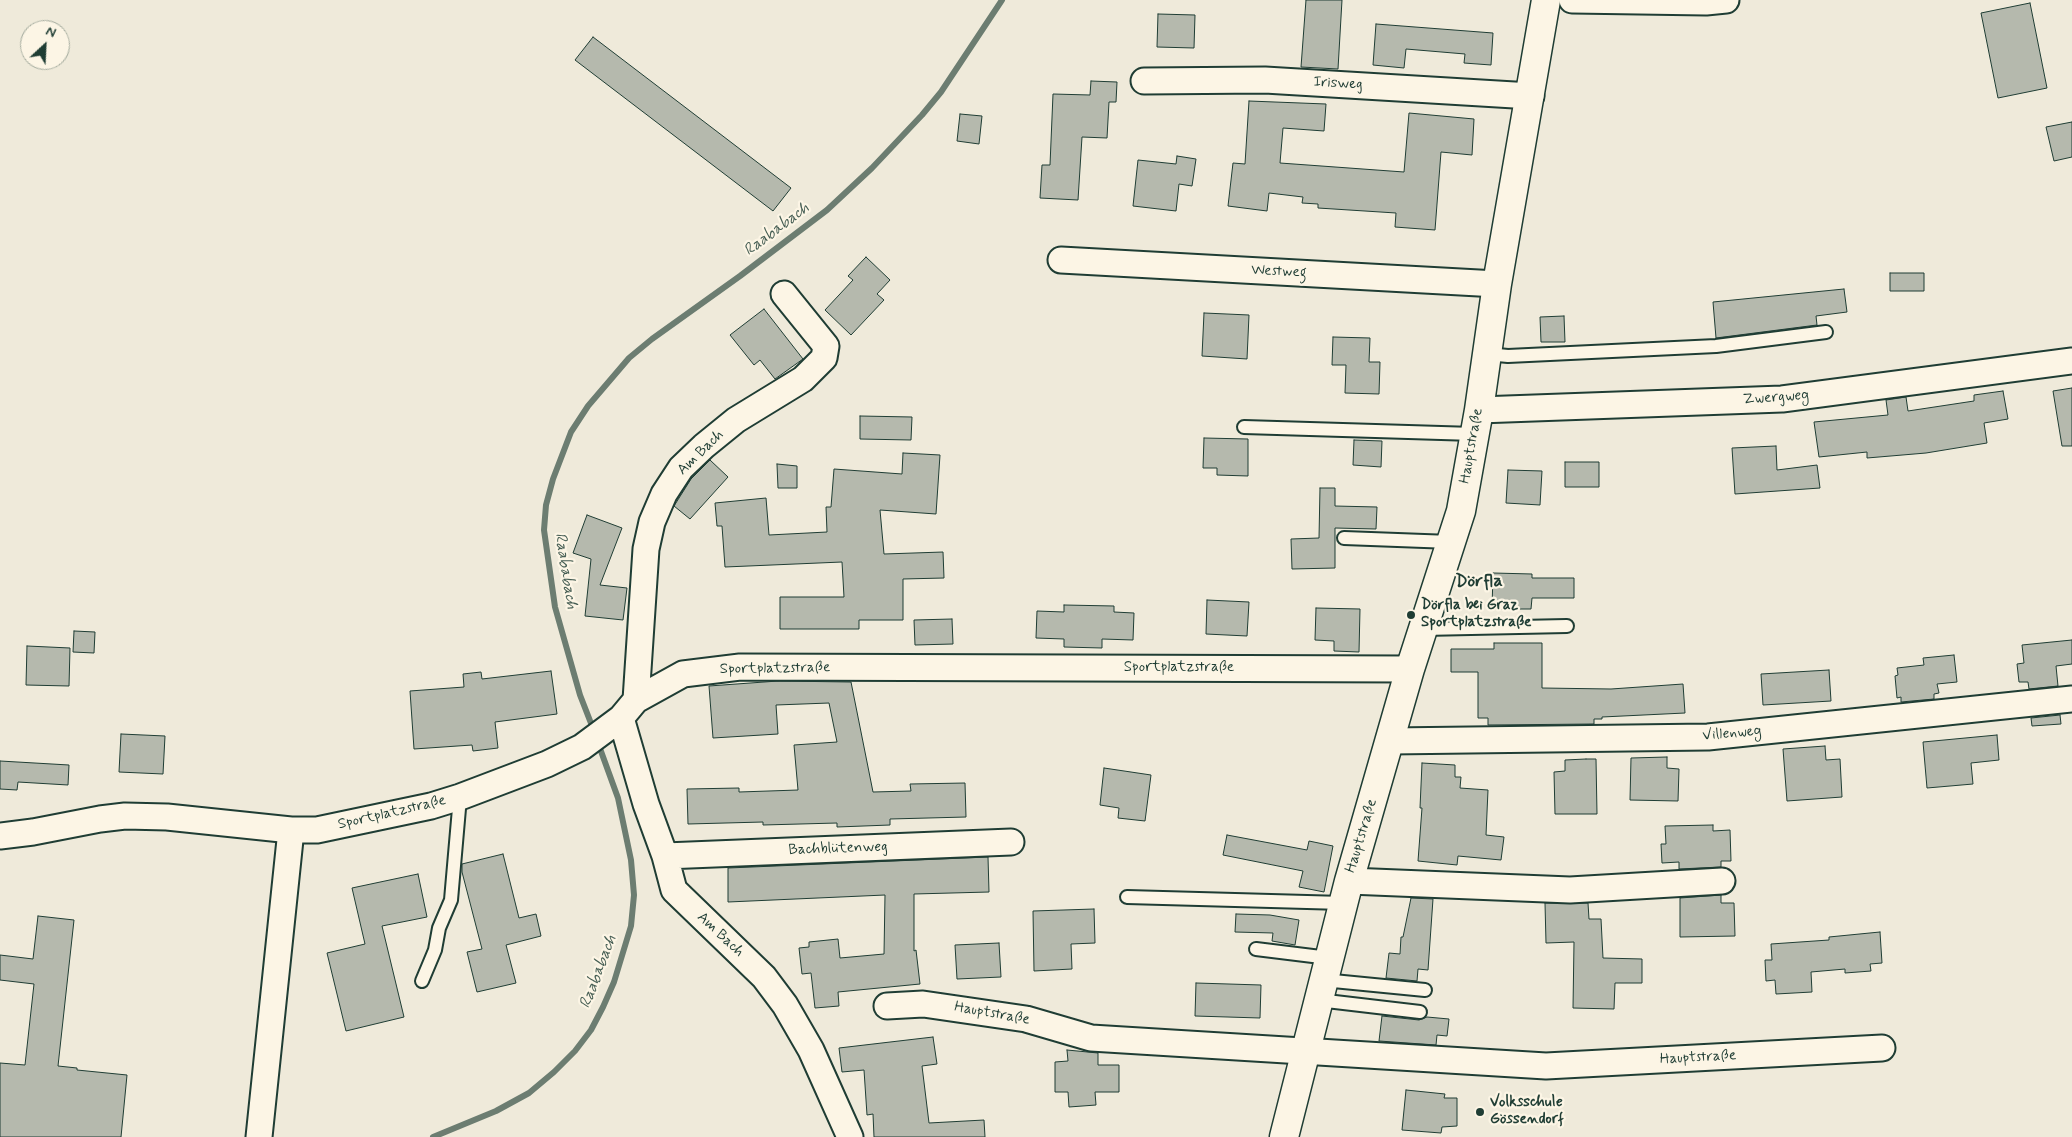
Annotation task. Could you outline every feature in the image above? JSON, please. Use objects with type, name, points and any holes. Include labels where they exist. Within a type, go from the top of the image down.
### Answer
[{"type":"main road","name":"Hauptstraße","points":[[1284,1137],[1346,892],[1410,668],[1461,511],[1497,284],[1531,96],[1546,0]]},
{"type":"street","points":[[1572,0],[1706,2],[1726,0]]},
{"type":"street","name":"Irisweg","points":[[1144,81],[1265,80],[1531,96]]},
{"type":"street","name":"Westweg","points":[[1061,260],[1497,284]]},
{"type":"street","name":"Am Bach","points":[[784,294],[826,346],[824,358],[803,379],[736,420],[704,446],[681,468],[664,494],[652,522],[646,549],[621,716],[646,804],[665,856],[674,890],[764,977],[785,1005],[811,1050],[850,1137]]},
{"type":"street","name":"Zwergweg","points":[[1476,422],[1782,399],[2072,361]]},
{"type":"street","name":"Sportplatzstraße","points":[[0,836],[126,816],[167,817],[291,830],[317,830],[431,806],[547,764],[582,747],[621,716],[684,674],[740,667],[1410,668]]},
{"type":"street","name":"Villenweg","points":[[1390,741],[1708,737],[2072,699]]},
{"type":"street","points":[[259,1137],[291,830]]},
{"type":"street","name":"Bachblütenweg","points":[[665,856],[1011,842]]},
{"type":"street","name":"Hauptstraße","points":[[1346,892],[1570,890],[1722,881]]},
{"type":"street","name":"Hauptstraße","points":[[887,1006],[924,1004],[1026,1019],[1091,1038],[1546,1066],[1882,1048]]},
{"type":"lane","points":[[1487,354],[1508,356],[1716,346],[1826,332]]},
{"type":"lane","points":[[1244,427],[1476,422]]},
{"type":"lane","points":[[1344,538],[1451,542]]},
{"type":"lane","points":[[1423,629],[1567,626]]},
{"type":"lane","points":[[422,981],[435,950],[439,928],[451,900],[460,797]]},
{"type":"lane","points":[[1127,897],[1346,892]]},
{"type":"lane","points":[[1256,949],[1324,979],[1420,1012]]},
{"type":"lane","points":[[1324,979],[1425,990]]},
{"type":"building","points":[[1306,0],[1342,0],[1338,69],[1301,67]]},
{"type":"building","points":[[2030,3],[2047,88],[1998,98],[1981,13]]},
{"type":"building","points":[[1158,14],[1195,15],[1194,48],[1157,47]]},
{"type":"building","points":[[1376,24],[1493,33],[1491,65],[1464,63],[1465,54],[1406,49],[1404,68],[1373,65]]},
{"type":"building","points":[[593,37],[791,188],[773,211],[575,60]]},
{"type":"building","points":[[1091,81],[1117,82],[1116,102],[1109,102],[1107,138],[1082,137],[1078,200],[1040,198],[1042,165],[1050,165],[1053,94],[1090,95]]},
{"type":"building","points":[[1249,101],[1326,104],[1324,131],[1283,128],[1280,163],[1404,172],[1409,113],[1474,119],[1472,155],[1441,152],[1435,230],[1395,227],[1396,213],[1318,208],[1318,204],[1302,203],[1303,197],[1269,193],[1267,211],[1228,206],[1233,163],[1245,164]]},
{"type":"building","points":[[960,114],[982,116],[979,144],[957,141]]},
{"type":"building","points":[[2072,122],[2072,157],[2054,161],[2046,127]]},
{"type":"building","points":[[1177,156],[1196,159],[1192,186],[1179,184],[1176,211],[1133,206],[1138,160],[1176,164]]},
{"type":"building","points":[[866,257],[890,280],[877,294],[884,300],[851,335],[825,310],[853,280],[848,276]]},
{"type":"building","points":[[1890,273],[1924,273],[1924,291],[1890,291]]},
{"type":"building","points":[[1844,289],[1847,312],[1816,316],[1817,325],[1716,338],[1713,302]]},
{"type":"building","points":[[764,309],[803,359],[775,379],[760,360],[754,365],[730,335]]},
{"type":"building","points":[[1204,313],[1249,315],[1247,359],[1202,356]]},
{"type":"building","points":[[1564,316],[1565,342],[1541,342],[1540,317]]},
{"type":"building","points":[[1333,337],[1370,338],[1369,362],[1380,362],[1379,394],[1345,393],[1346,365],[1332,365]]},
{"type":"building","points":[[2072,388],[2072,446],[2062,446],[2053,391]]},
{"type":"building","points":[[2003,391],[2008,419],[1984,423],[1987,443],[1926,453],[1867,458],[1867,452],[1819,457],[1814,422],[1888,415],[1886,400],[1906,397],[1908,411],[1974,401],[1974,395]]},
{"type":"building","points":[[860,416],[912,417],[911,440],[860,439]]},
{"type":"building","points":[[1204,438],[1248,439],[1248,476],[1217,475],[1217,468],[1203,468]]},
{"type":"building","points":[[1354,440],[1382,441],[1381,467],[1353,465]]},
{"type":"building","points":[[1776,446],[1777,470],[1817,465],[1820,488],[1735,494],[1732,448]]},
{"type":"building","points":[[903,453],[940,455],[936,514],[880,510],[884,554],[943,552],[944,578],[903,579],[903,620],[859,620],[859,629],[780,629],[780,597],[844,597],[842,562],[725,567],[722,526],[717,526],[715,503],[766,498],[769,535],[827,532],[826,507],[831,507],[834,469],[902,474]]},
{"type":"building","points":[[710,460],[728,477],[690,519],[674,506],[691,479]]},
{"type":"building","points":[[1565,462],[1599,462],[1599,487],[1565,487]]},
{"type":"building","points":[[777,464],[797,466],[797,488],[778,488]]},
{"type":"building","points":[[1508,470],[1542,471],[1540,505],[1506,503]]},
{"type":"building","points":[[1320,488],[1335,488],[1335,506],[1377,507],[1376,529],[1335,528],[1335,568],[1292,569],[1291,539],[1319,538]]},
{"type":"building","points":[[587,515],[622,528],[600,585],[627,588],[623,620],[585,616],[591,559],[573,553]]},
{"type":"building","points":[[1493,573],[1532,574],[1532,578],[1574,578],[1574,598],[1532,598],[1531,609],[1492,609]]},
{"type":"building","points":[[1207,600],[1249,602],[1247,636],[1206,634]]},
{"type":"building","points":[[1064,605],[1114,606],[1114,612],[1134,613],[1133,640],[1102,639],[1102,648],[1064,647],[1064,639],[1036,638],[1037,611],[1064,612]]},
{"type":"building","points":[[1316,608],[1360,609],[1359,652],[1334,651],[1334,641],[1315,640]]},
{"type":"building","points":[[952,619],[953,644],[915,645],[914,620]]},
{"type":"building","points":[[74,631],[95,632],[94,653],[73,652]]},
{"type":"building","points":[[2072,640],[2072,664],[2056,666],[2058,686],[2029,689],[2028,682],[2019,682],[2017,664],[2024,663],[2022,645]]},
{"type":"building","points":[[1494,643],[1542,643],[1542,688],[1611,689],[1683,684],[1685,713],[1602,717],[1602,719],[1594,719],[1594,724],[1488,725],[1488,718],[1478,718],[1478,672],[1451,672],[1451,649],[1494,649]]},
{"type":"building","points":[[27,646],[70,648],[69,686],[26,685]]},
{"type":"building","points":[[1954,655],[1957,682],[1937,684],[1939,693],[1934,694],[1934,699],[1901,702],[1901,697],[1897,698],[1895,676],[1898,675],[1897,668],[1924,665],[1923,658]]},
{"type":"building","points":[[1829,670],[1831,701],[1763,705],[1761,674]]},
{"type":"building","points":[[551,671],[557,714],[495,722],[498,748],[473,751],[472,745],[414,749],[410,691],[464,687],[463,674],[481,672],[482,679]]},
{"type":"building","points":[[778,681],[851,682],[873,792],[911,791],[910,784],[965,783],[966,817],[890,819],[890,825],[837,827],[837,823],[763,825],[763,822],[688,824],[687,789],[739,788],[739,792],[798,790],[794,745],[837,742],[829,703],[776,705],[778,734],[713,738],[709,686]]},
{"type":"building","points":[[2060,715],[2061,724],[2032,726],[2031,718]]},
{"type":"building","points":[[121,734],[165,736],[163,774],[119,772]]},
{"type":"building","points":[[1997,735],[1999,760],[1971,763],[1973,784],[1927,788],[1923,742]]},
{"type":"building","points":[[1825,746],[1826,760],[1840,759],[1842,797],[1787,801],[1783,749]]},
{"type":"building","points":[[1667,757],[1667,768],[1679,769],[1678,801],[1630,800],[1631,758]]},
{"type":"building","points":[[1596,759],[1597,814],[1555,814],[1554,772],[1565,771],[1565,760]]},
{"type":"building","points":[[0,761],[69,765],[68,785],[18,782],[17,790],[0,789]]},
{"type":"building","points":[[1422,763],[1455,765],[1455,777],[1461,777],[1460,788],[1488,790],[1486,835],[1504,837],[1501,860],[1458,856],[1457,865],[1418,861],[1422,808],[1420,808]]},
{"type":"building","points":[[1104,768],[1151,775],[1145,821],[1118,818],[1119,808],[1100,805]]},
{"type":"building","points":[[1713,825],[1713,831],[1730,830],[1731,861],[1721,861],[1721,867],[1679,869],[1679,862],[1662,863],[1661,844],[1666,844],[1665,826]]},
{"type":"building","points":[[1227,835],[1307,850],[1309,841],[1333,846],[1324,892],[1299,887],[1303,871],[1223,855]]},
{"type":"building","points":[[503,854],[519,918],[536,914],[541,936],[506,945],[516,983],[477,992],[467,952],[482,949],[462,872],[462,864]]},
{"type":"building","points":[[988,857],[989,892],[914,894],[914,951],[916,950],[920,984],[838,992],[839,1006],[815,1008],[811,973],[802,974],[799,948],[809,947],[809,942],[838,939],[840,958],[884,954],[885,895],[728,902],[728,868]]},
{"type":"building","points":[[418,874],[427,917],[382,926],[404,1017],[346,1031],[327,953],[365,944],[352,888]]},
{"type":"building","points":[[1721,895],[1721,903],[1734,903],[1735,936],[1680,937],[1680,898]]},
{"type":"building","points":[[1411,898],[1433,899],[1428,970],[1418,969],[1417,981],[1386,978],[1389,953],[1400,954],[1401,937],[1403,937]]},
{"type":"building","points":[[1545,903],[1588,903],[1589,919],[1601,919],[1603,958],[1642,959],[1642,983],[1615,983],[1614,1009],[1573,1008],[1574,942],[1546,943]]},
{"type":"building","points":[[1094,909],[1095,943],[1071,944],[1072,969],[1034,971],[1033,911]]},
{"type":"building","points":[[1236,914],[1270,915],[1299,920],[1295,945],[1272,941],[1273,933],[1235,932]]},
{"type":"building","points":[[38,916],[74,920],[58,1066],[77,1068],[77,1070],[127,1075],[121,1137],[0,1137],[0,1063],[25,1065],[34,984],[0,980],[0,955],[33,959]]},
{"type":"building","points":[[1880,932],[1882,963],[1870,964],[1871,971],[1845,973],[1845,969],[1811,972],[1812,992],[1776,994],[1775,980],[1766,981],[1765,960],[1772,960],[1771,944],[1829,940],[1829,937]]},
{"type":"building","points":[[999,943],[1001,977],[957,979],[955,945]]},
{"type":"building","points":[[1196,983],[1261,985],[1260,1018],[1195,1016]]},
{"type":"building","points":[[1382,1016],[1419,1020],[1427,1017],[1449,1019],[1447,1036],[1437,1035],[1436,1045],[1379,1041]]},
{"type":"building","points":[[933,1037],[937,1064],[922,1066],[929,1123],[984,1120],[985,1137],[874,1137],[873,1114],[867,1115],[864,1070],[842,1072],[839,1048]]},
{"type":"building","points":[[1067,1050],[1098,1053],[1098,1065],[1119,1065],[1119,1092],[1095,1092],[1096,1105],[1069,1107],[1068,1092],[1055,1092],[1055,1062],[1068,1061]]},
{"type":"building","points":[[1406,1090],[1445,1094],[1444,1098],[1457,1098],[1457,1126],[1442,1127],[1441,1133],[1402,1130]]},
{"type":"waterway","name":"Raababach","points":[[594,731],[580,695],[555,607],[544,530],[546,505],[553,479],[571,432],[588,406],[629,358],[827,210],[872,168],[941,92],[1002,0]]},
{"type":"waterway","name":"Raababach","points":[[433,1137],[496,1111],[529,1093],[554,1072],[575,1051],[591,1030],[614,982],[631,926],[634,895],[631,860],[618,798],[598,743]]},
{"type":"place","name":"Dörfla bei Graz Sportplatzstraße","points":[[1411,615]]},
{"type":"place","name":"Volksschule Gössendorf","points":[[1480,1112]]},
{"type":"district","name":"Dörfla","points":[[1479,582]]}]
